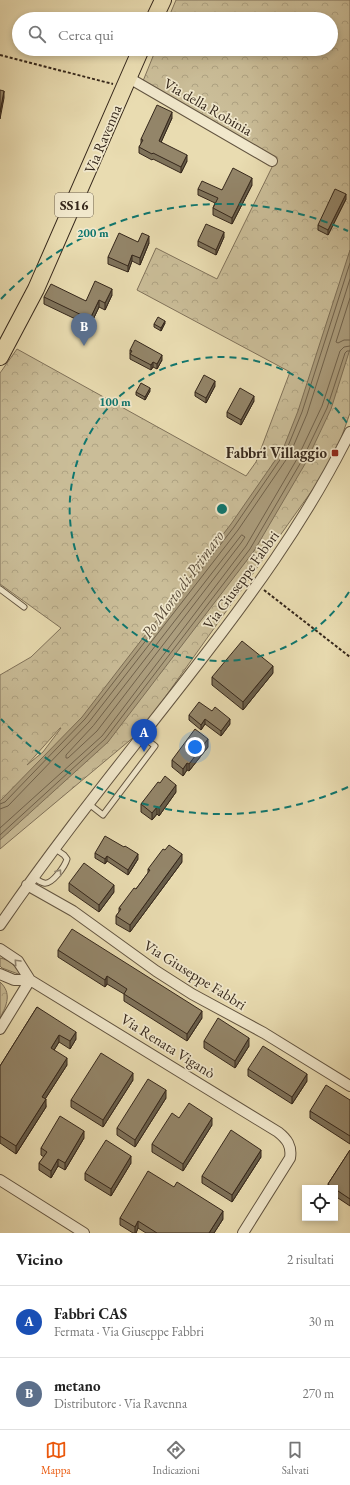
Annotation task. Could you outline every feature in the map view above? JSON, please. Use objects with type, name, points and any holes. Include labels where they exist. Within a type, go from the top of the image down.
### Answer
[{"type":"main road","points":[[157,12],[161,1]]},
{"type":"main road","name":"Via Ravenna","points":[[0,357],[36,289],[138,56]]},
{"type":"street","name":"Via della Robinia","points":[[127,83],[272,161]]},
{"type":"street","name":"Via Giuseppe Fabbri","points":[[0,925],[54,848],[258,585],[303,518],[350,432]]},
{"type":"street","name":"Via Giuseppe Fabbri","points":[[30,881],[156,971],[192,994],[264,1033],[350,1086]]},
{"type":"street","name":"Via Renata Viganò","points":[[0,949],[18,961],[30,980],[278,1132],[288,1142],[291,1151],[290,1158],[243,1233]]},
{"type":"street","name":"Via Renata Viganò","points":[[0,974],[14,980],[30,980]]},
{"type":"street","points":[[0,1029],[30,980]]},
{"type":"street","points":[[0,1180],[84,1233]]},
{"type":"lane","points":[[0,590],[24,607]]},
{"type":"lane","points":[[89,804],[103,814],[155,746],[142,736]]},
{"type":"lane","points":[[30,881],[47,883],[53,880],[67,859],[54,848]]},
{"type":"path","points":[[0,55],[127,83]]},
{"type":"path","points":[[258,585],[350,657]]},
{"type":"green space","points":[[176,0],[350,0],[350,413],[333,461],[141,731],[0,849],[0,675],[31,657],[61,628],[0,584],[0,373],[17,349],[246,476],[256,462],[290,372],[137,290],[156,248],[217,279],[276,159],[143,81],[153,56],[338,56],[338,12],[171,12]],"holes":[[[60,728],[61,728],[43,752],[27,765]]]},
{"type":"green space","points":[[0,958],[10,962],[21,975],[2,968],[0,966]]},
{"type":"green space","points":[[0,982],[6,990],[7,999],[5,1008],[0,1018]]},
{"type":"water","points":[[350,250],[350,349],[331,409],[305,464],[254,551],[108,742],[0,840],[0,801],[82,717],[231,524],[283,449],[298,411]]},
{"type":"building","points":[[0,90],[4,91],[0,112]]},
{"type":"building","points":[[157,105],[172,112],[159,141],[187,155],[181,167],[139,147],[143,140],[141,139]]},
{"type":"building","points":[[233,168],[252,178],[232,218],[213,208],[218,198],[198,189],[202,181],[222,190]]},
{"type":"building","points":[[335,189],[346,194],[328,230],[318,225]]},
{"type":"building","points":[[206,224],[224,232],[216,250],[198,241]]},
{"type":"building","points":[[119,233],[138,242],[142,233],[149,236],[140,258],[132,255],[128,266],[108,257]]},
{"type":"building","points":[[95,281],[112,289],[105,303],[99,300],[90,319],[44,297],[51,284],[86,301]]},
{"type":"building","points":[[158,317],[165,321],[161,328],[154,324]]},
{"type":"building","points":[[135,340],[162,355],[157,364],[153,362],[151,365],[130,354],[132,351],[130,350]]},
{"type":"building","points":[[204,375],[215,381],[206,398],[195,392]]},
{"type":"building","points":[[141,383],[150,388],[145,397],[136,392]]},
{"type":"building","points":[[240,388],[254,396],[241,420],[227,412]]},
{"type":"building","points":[[242,641],[273,666],[243,702],[212,677]]},
{"type":"building","points":[[199,702],[212,711],[215,707],[230,719],[221,731],[205,719],[201,725],[189,715]]},
{"type":"building","points":[[195,729],[208,739],[189,764],[187,763],[183,769],[172,760]]},
{"type":"building","points":[[165,776],[176,785],[159,808],[157,807],[152,813],[141,804],[158,782],[160,783]]},
{"type":"building","points":[[105,836],[138,854],[128,870],[107,856],[105,859],[95,853]]},
{"type":"building","points":[[169,845],[182,854],[130,925],[116,916],[121,909],[119,908],[134,888],[136,889],[150,870],[148,869],[163,849],[165,850]]},
{"type":"building","points":[[84,863],[114,885],[99,905],[69,883]]},
{"type":"building","points":[[72,929],[202,1011],[187,1034],[124,994],[127,989],[107,976],[105,980],[58,950]]},
{"type":"building","points":[[37,1007],[76,1032],[70,1041],[59,1035],[51,1048],[67,1058],[42,1097],[46,1099],[16,1146],[0,1136],[0,1066]]},
{"type":"building","points":[[218,1018],[249,1038],[235,1061],[204,1041]]},
{"type":"building","points":[[263,1046],[307,1074],[292,1097],[248,1069]]},
{"type":"building","points":[[101,1053],[133,1073],[103,1120],[71,1100]]},
{"type":"building","points":[[148,1079],[166,1090],[135,1140],[117,1128]]},
{"type":"building","points":[[326,1085],[350,1100],[350,1136],[310,1111]]},
{"type":"building","points":[[189,1103],[212,1118],[183,1164],[152,1144],[172,1113],[179,1118]]},
{"type":"building","points":[[60,1116],[84,1131],[65,1163],[58,1159],[51,1171],[39,1163],[47,1152],[41,1148]]},
{"type":"building","points":[[231,1130],[261,1150],[232,1195],[202,1176]]},
{"type":"building","points":[[106,1140],[131,1156],[111,1189],[85,1173]]},
{"type":"building","points":[[350,1150],[350,1199],[338,1191],[338,1185],[328,1184]]},
{"type":"building","points":[[148,1171],[174,1187],[177,1182],[223,1211],[209,1233],[157,1233],[138,1221],[135,1227],[120,1218]]},
{"type":"place","name":"metano","points":[[84,346]]},
{"type":"place","name":"Fabbri Villaggio","points":[[335,453]]},
{"type":"place","name":"Fabbri CAS","points":[[144,752]]},
{"type":"water label","name":"Po Morto di Primaro","points":[[182,584]]}]
